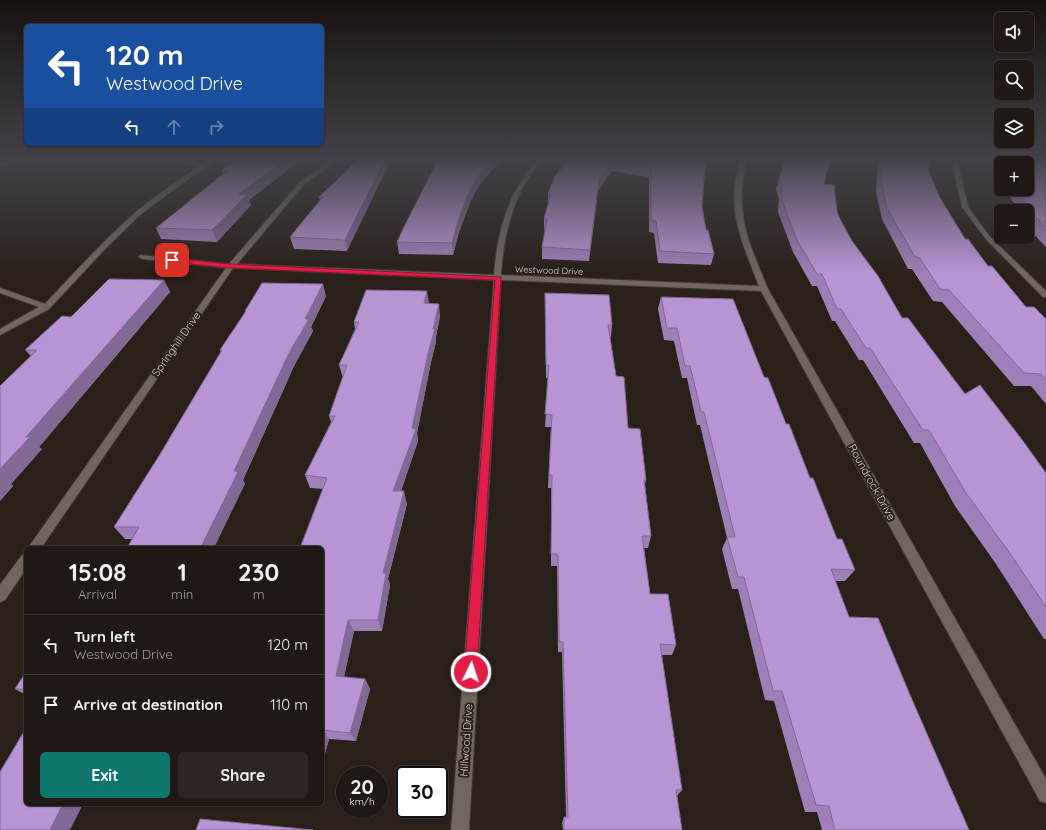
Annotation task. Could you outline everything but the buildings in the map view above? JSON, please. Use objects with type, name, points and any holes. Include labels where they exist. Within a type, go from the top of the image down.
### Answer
[{"type":"street","points":[[0,332],[46,307],[94,256],[139,213],[161,197]]},
{"type":"street","name":"Springhill Drive","points":[[35,546],[230,266],[290,197]]},
{"type":"street","name":"Hillwood Drive","points":[[460,830],[499,256],[506,223],[515,197]]},
{"type":"street","name":"Roundrock Drive","points":[[738,197],[742,234],[764,289],[1046,795]]},
{"type":"street","points":[[963,197],[965,207],[988,238],[1046,295]]},
{"type":"street","name":"Westwood Drive","points":[[143,257],[230,266],[764,289]]},
{"type":"street","points":[[0,290],[46,307]]},
{"type":"street","points":[[0,596],[24,562]]},
{"type":"route","points":[[172,260],[230,266],[498,278],[471,672]]}]
